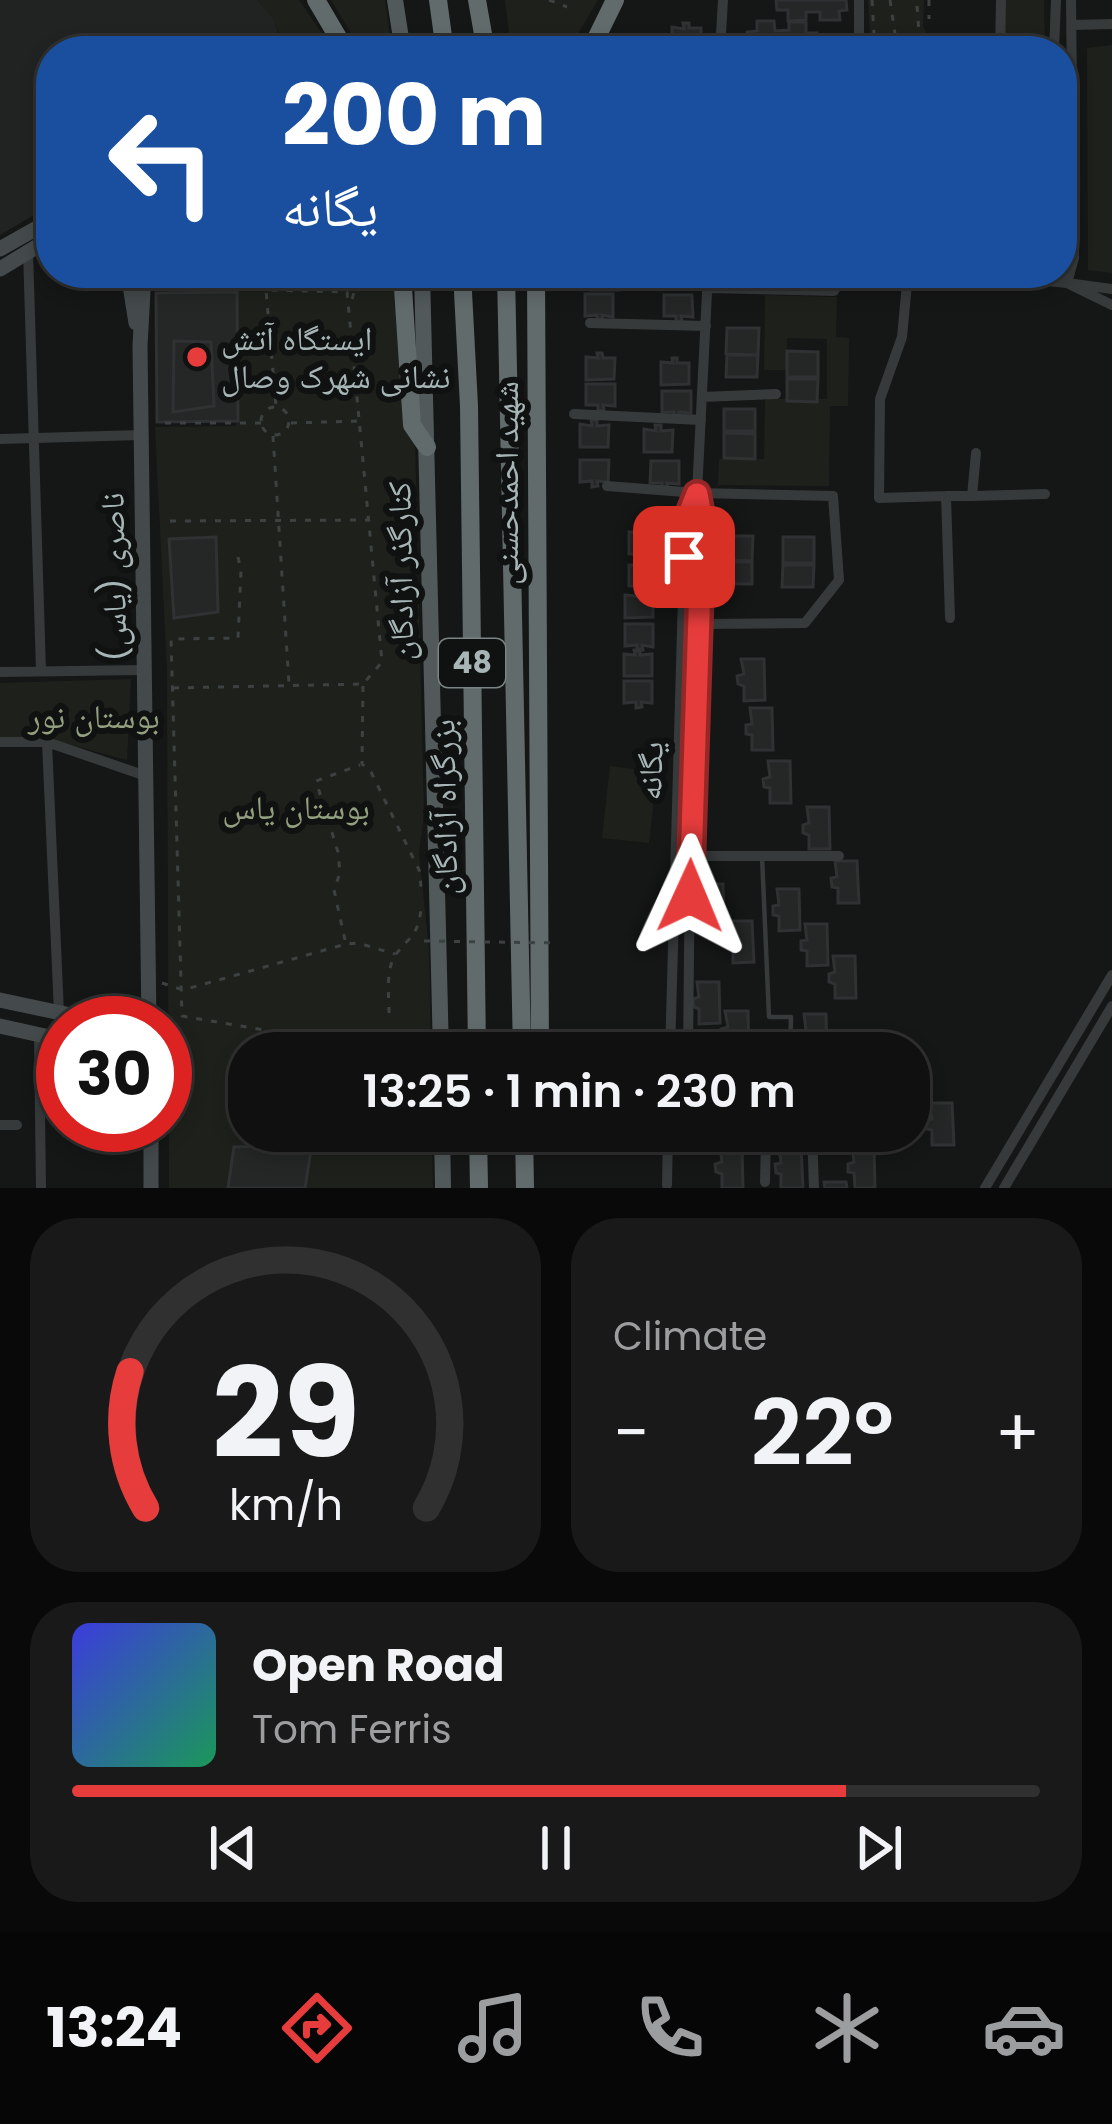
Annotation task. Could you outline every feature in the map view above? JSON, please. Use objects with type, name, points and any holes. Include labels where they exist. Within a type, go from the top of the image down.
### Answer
[{"type":"highway","points":[[316,0],[337,36]]},
{"type":"highway","points":[[438,0],[442,36]]},
{"type":"highway","points":[[477,0],[483,36]]},
{"type":"highway","points":[[598,36],[615,3]]},
{"type":"highway","name":"کنارگذر آزادگان","points":[[403,288],[412,424],[427,447]]},
{"type":"highway","name":"بزرگراه آزادگان","points":[[463,288],[469,406],[477,1032]]},
{"type":"highway","name":"48","points":[[506,288],[522,1032]]},
{"type":"highway","name":"شهید احمدحسنی","points":[[536,288],[540,1032]]},
{"type":"highway","points":[[478,1152],[479,1188]]},
{"type":"highway","points":[[524,1152],[525,1188]]},
{"type":"main road","points":[[395,0],[401,36]]},
{"type":"main road","name":"کنارگذر آزادگان","points":[[422,288],[434,1032]]},
{"type":"main road","points":[[442,1152],[443,1188]]},
{"type":"street","points":[[721,36],[723,0]]},
{"type":"street","points":[[859,0],[859,36]]},
{"type":"street","points":[[1000,36],[1001,0]]},
{"type":"street","points":[[1055,36],[1056,0]]},
{"type":"street","points":[[1071,0],[1072,36]]},
{"type":"street","points":[[1072,25],[1112,24]]},
{"type":"street","points":[[0,249],[36,229]]},
{"type":"street","points":[[0,269],[36,247]]},
{"type":"street","points":[[28,252],[41,671]]},
{"type":"street","points":[[1077,281],[1112,289]]},
{"type":"street","points":[[1077,285],[1112,305]]},
{"type":"street","points":[[130,288],[140,346]]},
{"type":"street","points":[[140,346],[142,288]]},
{"type":"street","points":[[707,288],[836,288]]},
{"type":"street","name":"یگانه","points":[[688,1032],[702,521],[697,494],[707,288]]},
{"type":"street","points":[[907,288],[902,337],[880,399],[879,498],[1045,494]]},
{"type":"street","points":[[590,323],[706,326]]},
{"type":"street","name":"ناصری (یاس)","points":[[140,346],[148,996]]},
{"type":"street","points":[[702,397],[776,394]]},
{"type":"street","points":[[574,414],[701,420]]},
{"type":"street","points":[[0,439],[141,434]]},
{"type":"street","points":[[972,496],[976,453]]},
{"type":"street","points":[[607,486],[697,494],[833,496],[839,580],[805,623],[698,624]]},
{"type":"street","name":"یگانه","points":[[671,1032],[685,524],[697,494]]},
{"type":"street","points":[[946,496],[950,618]]},
{"type":"street","points":[[0,672],[144,670]]},
{"type":"street","points":[[0,742],[47,742],[146,776]]},
{"type":"street","points":[[47,742],[57,996]]},
{"type":"street","points":[[675,856],[839,856]]},
{"type":"street","points":[[986,1188],[1112,975]]},
{"type":"street","points":[[0,1000],[36,1008]]},
{"type":"street","points":[[1004,1188],[1112,1006]]},
{"type":"street","points":[[0,1026],[36,1035]]},
{"type":"street","points":[[0,1126],[17,1125]]},
{"type":"street","points":[[40,1152],[41,1188]]},
{"type":"street","points":[[151,1152],[152,1188]]},
{"type":"street","points":[[668,1152],[668,1187]]},
{"type":"street","points":[[765,1182],[766,1152]]},
{"type":"street","points":[[813,1152],[814,1188]]},
{"type":"lane","points":[[762,856],[769,1017],[791,1017],[791,1032]]},
{"type":"path","points":[[549,0],[567,7]]},
{"type":"path","points":[[872,0],[874,36]]},
{"type":"path","points":[[890,0],[894,36]]},
{"type":"path","points":[[929,0],[929,19]]},
{"type":"path","points":[[917,6],[923,36]]},
{"type":"path","points":[[350,302],[357,288]]},
{"type":"path","points":[[276,407],[266,290],[346,292],[382,662],[362,684],[362,764],[371,772],[420,872],[421,889]]},
{"type":"path","points":[[276,407],[284,410],[289,423],[282,434],[273,436],[261,423],[263,413],[276,407]]},
{"type":"path","points":[[289,423],[360,421]]},
{"type":"path","points":[[165,423],[261,423]]},
{"type":"path","points":[[273,436],[289,686]]},
{"type":"path","points":[[170,521],[368,520]]},
{"type":"path","points":[[238,556],[238,638],[171,639],[182,1016],[276,1032]]},
{"type":"path","points":[[173,688],[362,684]]},
{"type":"path","points":[[346,944],[334,890],[340,873],[338,852],[316,781],[362,764]]},
{"type":"path","points":[[389,1013],[395,954],[411,942],[419,928],[422,906]]},
{"type":"path","points":[[424,940],[559,943]]},
{"type":"path","points":[[148,979],[182,990],[346,944],[395,954]]},
{"type":"shaded area","points":[[0,0],[258,0],[274,19],[278,36],[36,36],[36,214],[0,235]]},
{"type":"green space","points":[[258,0],[299,0],[324,36],[279,36],[274,19]]},
{"type":"green space","points":[[331,0],[385,0],[390,36],[353,36]]},
{"type":"green space","points":[[505,0],[598,0],[577,36],[509,36]]},
{"type":"green space","points":[[868,0],[924,0],[923,26],[928,36],[870,36]]},
{"type":"green space","points":[[1004,0],[1044,0],[1045,36],[1001,36]]},
{"type":"green space","points":[[1112,45],[1112,273],[1088,270],[1087,48]]},
{"type":"green space","name":"بوستان یاس","points":[[394,288],[415,440],[424,816],[419,853],[429,950],[431,1032],[228,1032],[228,1152],[432,1152],[433,1188],[169,1188],[169,1152],[192,1152],[192,996],[168,996],[167,671],[155,427],[236,426],[237,289]]},
{"type":"green space","points":[[765,295],[837,297],[836,337],[849,338],[848,406],[830,406],[829,486],[718,485],[719,459],[764,459],[765,399],[827,399],[827,339],[787,338],[786,370],[764,370]]},
{"type":"green space","name":"بوستان نور","points":[[131,679],[127,760],[53,740],[0,737],[0,683]]},
{"type":"green space","points":[[610,766],[657,772],[649,843],[602,838]]},
{"type":"building","points":[[776,0],[846,0],[847,10],[839,11],[840,20],[820,20],[820,12],[806,12],[806,20],[788,21],[788,10],[777,10]]},
{"type":"building","points":[[757,21],[774,21],[775,31],[789,30],[789,22],[806,22],[806,33],[817,36],[747,36],[757,31]]},
{"type":"building","points":[[683,23],[689,23],[689,28],[701,28],[701,36],[672,36],[672,27],[684,29]]},
{"type":"building","name":"ایستگاه آتش نشانی شهرک وصال","points":[[237,292],[238,421],[157,422],[156,293]]},
{"type":"building","points":[[585,294],[613,294],[613,317],[602,315],[603,321],[597,321],[597,315],[585,316]]},
{"type":"building","points":[[664,295],[692,295],[693,317],[681,316],[682,321],[676,322],[676,316],[664,316]]},
{"type":"building","points":[[727,328],[759,328],[758,355],[726,354]]},
{"type":"building","points":[[174,341],[211,342],[214,406],[173,412]]},
{"type":"building","points":[[787,351],[818,352],[818,377],[787,377]]},
{"type":"building","points":[[597,353],[615,358],[614,379],[586,380],[586,357],[598,358]]},
{"type":"building","points":[[727,355],[758,355],[757,377],[726,377]]},
{"type":"building","points":[[672,358],[689,363],[689,384],[661,385],[661,362],[673,363]]},
{"type":"building","points":[[787,379],[818,379],[817,402],[787,401]]},
{"type":"building","points":[[586,384],[615,384],[615,406],[603,405],[604,410],[598,411],[598,405],[586,405]]},
{"type":"building","points":[[662,391],[691,391],[691,413],[679,412],[680,417],[674,417],[674,412],[662,412]]},
{"type":"building","points":[[724,409],[755,409],[755,431],[724,431]]},
{"type":"building","points":[[591,420],[597,420],[597,426],[609,425],[608,447],[580,447],[580,424],[592,426]]},
{"type":"building","points":[[655,425],[661,425],[661,431],[673,430],[672,452],[644,452],[644,429],[656,431]]},
{"type":"building","points":[[724,433],[755,434],[755,459],[724,458]]},
{"type":"building","points":[[580,460],[609,460],[608,482],[597,481],[598,486],[592,487],[592,481],[580,482]]},
{"type":"building","points":[[651,461],[679,461],[679,484],[667,483],[668,488],[662,488],[662,483],[650,483]]},
{"type":"building","points":[[646,527],[646,533],[658,532],[657,554],[629,554],[629,532],[641,533],[640,528]]},
{"type":"building","points":[[721,536],[753,536],[752,561],[721,560]]},
{"type":"building","points":[[216,537],[218,612],[174,618],[169,539]]},
{"type":"building","points":[[783,537],[814,537],[814,563],[783,563]]},
{"type":"building","points":[[721,562],[752,562],[752,584],[721,584]]},
{"type":"building","points":[[629,565],[657,565],[658,587],[646,586],[647,591],[641,591],[641,586],[629,586]]},
{"type":"building","points":[[783,565],[814,565],[813,587],[782,587]]},
{"type":"building","points":[[635,591],[653,596],[653,617],[625,618],[625,595],[636,596]]},
{"type":"building","points":[[625,624],[653,624],[653,647],[642,645],[643,650],[637,651],[637,645],[625,646]]},
{"type":"building","points":[[640,649],[640,655],[652,654],[652,676],[624,676],[624,654],[635,655],[634,650]]},
{"type":"building","points":[[741,659],[764,659],[765,700],[744,701],[744,686],[738,684],[737,676],[744,674]]},
{"type":"building","points":[[624,681],[652,681],[652,703],[641,702],[642,707],[636,708],[636,702],[624,703]]},
{"type":"building","points":[[750,708],[772,708],[773,750],[752,750],[752,735],[746,734],[746,725],[752,724]]},
{"type":"building","points":[[768,761],[790,761],[791,803],[770,803],[770,788],[764,787],[763,779],[770,777]]},
{"type":"building","points":[[807,807],[829,807],[830,849],[809,849],[809,835],[803,833],[803,825],[809,823]]},
{"type":"building","points":[[835,861],[857,861],[859,903],[838,903],[838,888],[832,887],[831,878],[837,877]]},
{"type":"building","points":[[701,884],[723,884],[724,925],[703,926],[703,911],[697,909],[696,901],[703,900]]},
{"type":"building","points":[[777,889],[799,889],[800,930],[779,931],[779,916],[773,915],[773,906],[779,905]]},
{"type":"building","points":[[730,921],[752,921],[754,962],[733,963],[733,948],[726,946],[726,938],[732,936]]},
{"type":"building","points":[[805,924],[827,924],[828,965],[807,966],[807,951],[801,950],[801,941],[807,940]]},
{"type":"building","points":[[833,956],[855,956],[856,998],[835,998],[835,984],[829,982],[829,974],[835,972]]},
{"type":"building","points":[[697,982],[719,982],[720,1023],[699,1024],[693,999],[699,997]]},
{"type":"building","points":[[725,1011],[748,1011],[748,1032],[721,1032],[728,1027]]},
{"type":"building","points":[[804,1014],[826,1014],[826,1032],[799,1032],[806,1030]]},
{"type":"building","points":[[930,1103],[952,1103],[954,1145],[932,1145]]},
{"type":"building","points":[[233,1152],[311,1152],[305,1188],[228,1188]]},
{"type":"building","points":[[721,1152],[742,1152],[743,1188],[722,1188],[722,1174],[716,1172],[715,1164],[722,1162]]},
{"type":"building","points":[[780,1152],[801,1152],[803,1188],[781,1188],[775,1164],[781,1163]]},
{"type":"building","points":[[853,1152],[874,1152],[875,1188],[855,1188],[854,1173],[848,1172],[848,1164],[854,1162]]},
{"type":"building","points":[[824,1182],[846,1182],[847,1188],[825,1188]]},
{"type":"place","name":"ایستگاه آتش نشانی شهرک وصال","points":[[197,357]]},
{"type":"route","points":[[684,557],[685,524],[697,494],[702,521],[690,896]]}]
